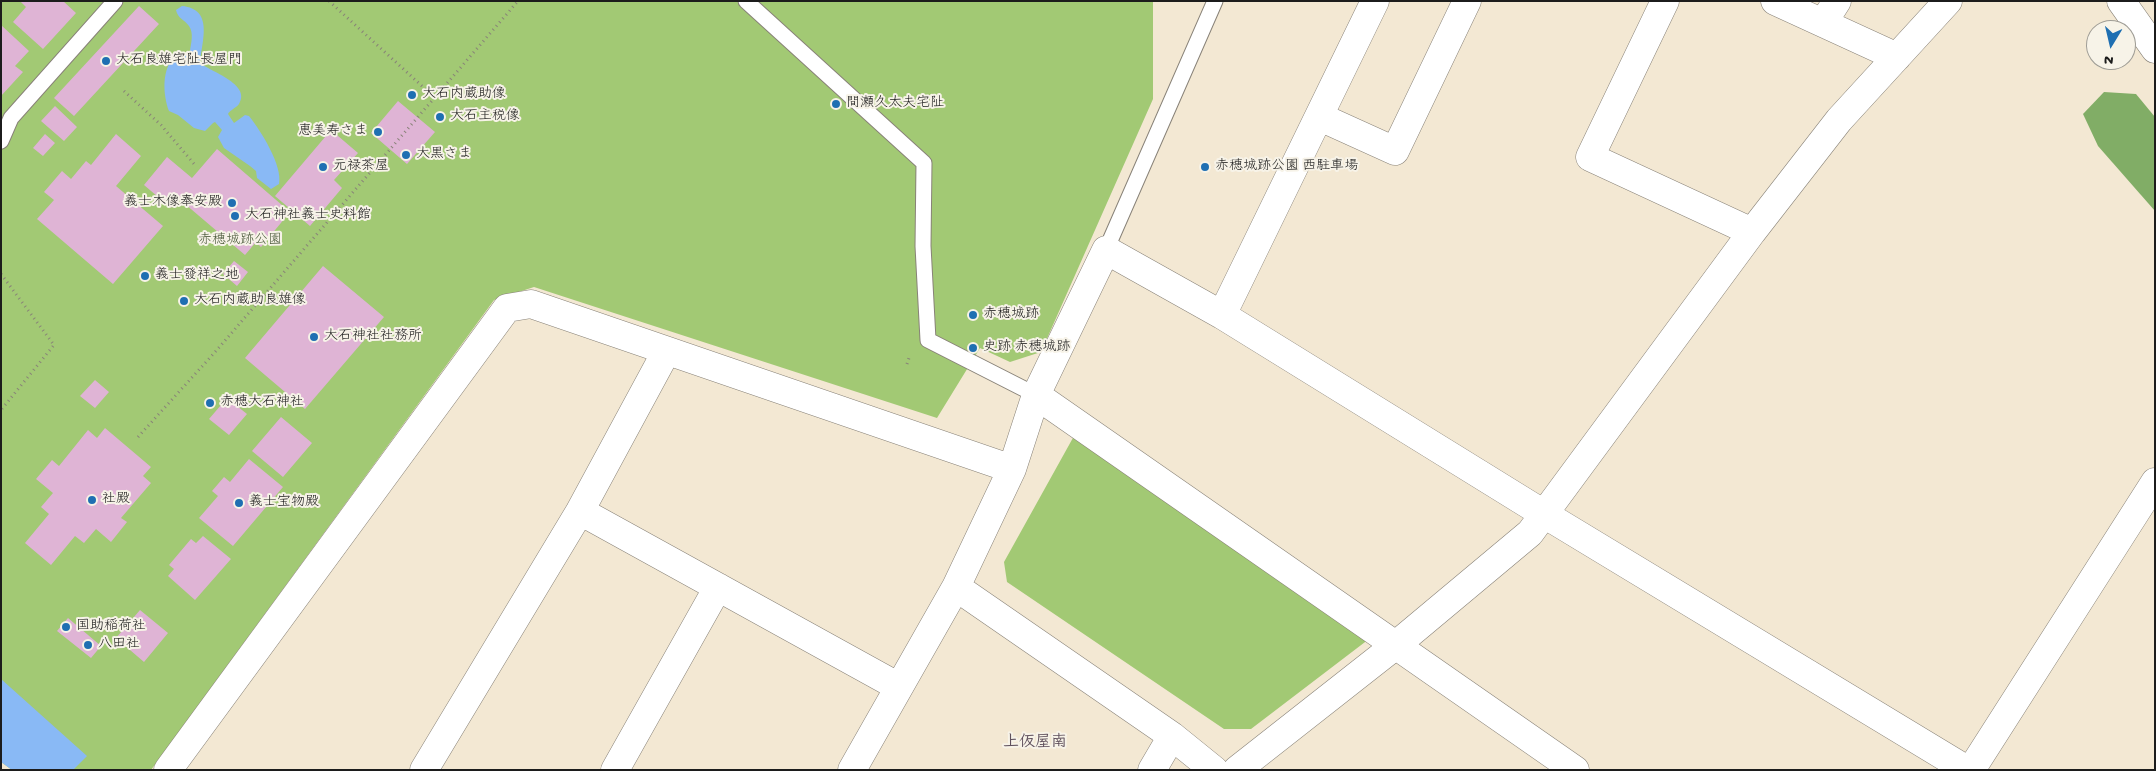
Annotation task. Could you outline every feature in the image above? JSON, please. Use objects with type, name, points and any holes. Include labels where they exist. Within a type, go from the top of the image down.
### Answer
[{"type":"street","points":[[1222,315],[1375,1]]},
{"type":"street","points":[[1320,117],[1395,151],[1467,1]]},
{"type":"street","points":[[1665,1],[1590,157],[1752,232]]},
{"type":"street","points":[[1775,1],[1830,12],[1897,56]]},
{"type":"street","points":[[1237,770],[1396,645],[1530,533],[1752,232],[1839,120],[1948,1]]},
{"type":"street","points":[[2122,1],[2155,49]]},
{"type":"street","points":[[852,770],[956,587],[1012,469],[1036,395],[1106,250],[1222,315],[1544,514],[1969,770],[2155,482]]},
{"type":"street","points":[[171,769],[507,308],[531,304],[666,352],[1012,469]]},
{"type":"street","points":[[424,770],[580,511],[666,352]]},
{"type":"street","points":[[1036,395],[1575,770]]},
{"type":"street","points":[[580,511],[899,687]]},
{"type":"street","points":[[615,770],[718,587]]},
{"type":"street","points":[[956,587],[1172,736],[1214,770]]},
{"type":"street","points":[[1152,770],[1172,736]]},
{"type":"lane","points":[[1,141],[12,118],[115,1]]},
{"type":"lane","points":[[746,1],[924,163],[923,246],[928,340],[1036,395]]},
{"type":"lane","points":[[1106,250],[1215,1]]},
{"type":"path","points":[[329,1],[434,97]]},
{"type":"path","points":[[138,436],[216,351],[518,1]]},
{"type":"path","points":[[124,91],[161,125],[195,165]]},
{"type":"path","points":[[1,274],[54,345],[1,410]]},
{"type":"path","points":[[906,364],[909,358]]},
{"type":"green space","name":"赤穂城跡公園","points":[[1,1],[1153,1],[1153,99],[1041,352],[1010,362],[980,348],[937,418],[534,287],[494,300],[151,770],[12,770],[1,762]]},
{"type":"green space","points":[[2104,92],[2136,94],[2155,117],[2155,211],[2098,146],[2083,114]]},
{"type":"green space","points":[[1074,436],[1369,639],[1251,729],[1224,729],[1007,582],[1004,562]]},
{"type":"water","points":[[182,6],[192,8],[199,13],[202,20],[204,36],[200,63],[228,79],[240,90],[239,104],[228,114],[234,123],[245,115],[249,116],[270,149],[278,168],[279,177],[279,184],[271,189],[257,178],[256,171],[224,148],[218,137],[222,130],[215,122],[205,131],[194,128],[178,115],[169,111],[165,97],[168,67],[176,55],[183,56],[190,51],[192,35],[191,29],[178,15],[176,10]]},
{"type":"water","points":[[1,679],[87,756],[73,770],[12,770],[1,762]]},
{"type":"building","points":[[20,1],[63,1],[76,13],[43,49],[13,22],[26,7]]},
{"type":"building","name":"大石良雄宅阯長屋門","points":[[139,6],[159,24],[74,116],[54,98]]},
{"type":"building","points":[[1,25],[29,51],[15,66],[23,72],[1,96]]},
{"type":"building","points":[[398,101],[435,132],[407,164],[371,133]]},
{"type":"building","points":[[55,106],[77,127],[64,141],[41,121]]},
{"type":"building","name":"元禄茶屋","points":[[331,130],[358,153],[334,180],[342,188],[310,226],[275,196]]},
{"type":"building","points":[[45,134],[55,143],[43,156],[33,148]]},
{"type":"building","points":[[116,134],[141,156],[116,186],[163,226],[113,284],[37,219],[54,200],[44,192],[62,171],[71,179],[86,161],[91,165]]},
{"type":"building","name":"義士木像奉安殿","points":[[217,149],[290,212],[261,247],[256,242],[245,255],[178,198],[171,208],[144,185],[167,157],[192,178]]},
{"type":"building","points":[[234,261],[248,272],[237,286],[223,274]]},
{"type":"building","name":"大石神社社務所","points":[[323,266],[384,317],[305,409],[245,358]]},
{"type":"building","points":[[95,380],[109,392],[95,408],[80,396]]},
{"type":"building","points":[[227,398],[247,414],[229,435],[209,419]]},
{"type":"building","points":[[281,417],[312,443],[283,477],[252,451]]},
{"type":"building","name":"社殿","points":[[105,428],[151,467],[143,476],[151,483],[121,518],[127,522],[111,542],[96,529],[84,543],[75,536],[51,565],[25,543],[49,514],[41,507],[53,493],[36,479],[52,460],[59,466],[88,430],[97,438]]},
{"type":"building","points":[[249,459],[283,487],[233,546],[199,518],[218,496],[212,491],[224,477],[230,482]]},
{"type":"building","points":[[203,536],[231,559],[195,600],[168,576],[174,569],[169,565],[191,539],[196,543]]},
{"type":"building","points":[[140,610],[168,633],[144,662],[116,638]]},
{"type":"building","points":[[68,618],[101,646],[91,658],[57,631]]},
{"type":"place","name":"大石良雄宅阯長屋門","points":[[106,61]]},
{"type":"place","name":"大石内蔵助像","points":[[412,95]]},
{"type":"place","name":"間瀬久太夫宅阯","points":[[836,104]]},
{"type":"place","name":"大石主税像","points":[[440,117]]},
{"type":"place","name":"恵美寿さま","points":[[378,132]]},
{"type":"place","name":"大黒さま","points":[[406,155]]},
{"type":"place","name":"元禄茶屋","points":[[323,167]]},
{"type":"place","name":"赤穂城跡公園 西駐車場","points":[[1205,167]]},
{"type":"place","name":"義士木像奉安殿","points":[[232,203]]},
{"type":"place","name":"大石神社義士史料館","points":[[235,216]]},
{"type":"place","name":"義士發祥之地","points":[[145,276]]},
{"type":"place","name":"大石内蔵助良雄像","points":[[184,301]]},
{"type":"place","name":"赤穂城跡","points":[[973,315]]},
{"type":"place","name":"大石神社社務所","points":[[314,337]]},
{"type":"place","name":"史跡 赤穂城跡","points":[[973,348]]},
{"type":"place","name":"赤穂大石神社","points":[[210,403]]},
{"type":"place","name":"社殿","points":[[92,500]]},
{"type":"place","name":"義士宝物殿","points":[[239,503]]},
{"type":"place","name":"国助稲荷社","points":[[66,627]]},
{"type":"place","name":"八田社","points":[[88,645]]},
{"type":"district","name":"上仮屋南","points":[[1035,744]]}]
